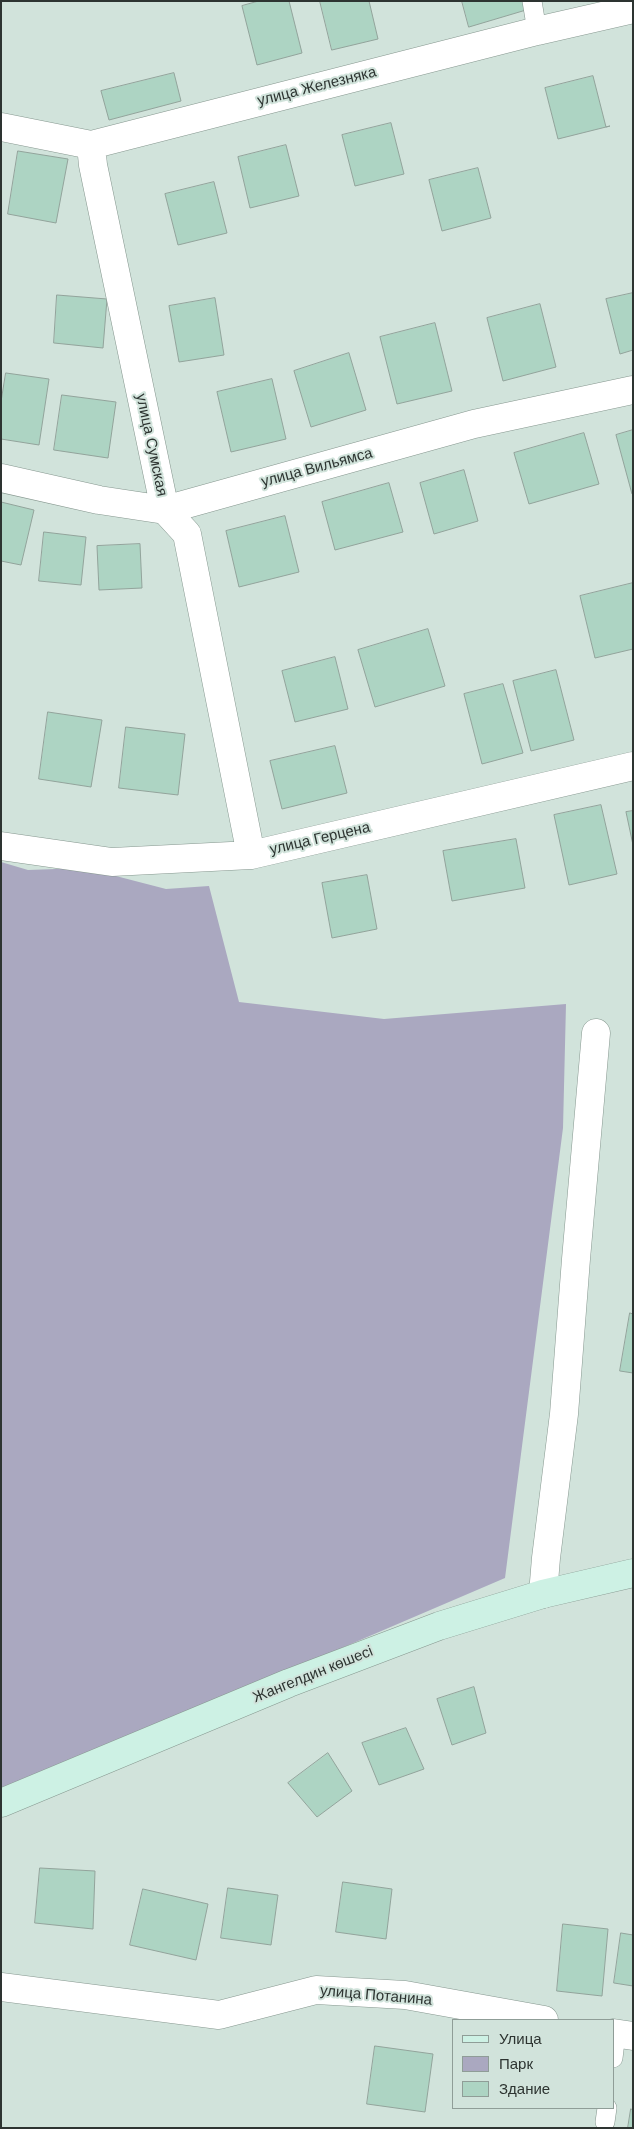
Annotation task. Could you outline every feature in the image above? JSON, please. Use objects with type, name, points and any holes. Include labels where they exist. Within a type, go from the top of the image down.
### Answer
[{"type":"main road","name":"Жангелдин көшесі","points":[[1,1803],[439,1626],[543,1594],[633,1573]]},
{"type":"street","name":"улица Железняка","points":[[1,127],[91,145],[537,31],[633,9]]},
{"type":"street","name":"улица Сумская","points":[[91,145],[93,165],[165,510],[187,534],[251,855]]},
{"type":"street","name":"улица Вильямса","points":[[1,478],[99,500],[165,510],[474,424],[633,390]]},
{"type":"street","name":"улица Герцена","points":[[1,846],[112,862],[251,855],[633,766]]},
{"type":"street","points":[[543,1594],[564,1414],[596,1033]]},
{"type":"street","name":"улица Потанина","points":[[1,1987],[219,2015],[316,1990],[405,1995],[538,2019]]},
{"type":"lane","points":[[532,1],[537,31]]},
{"type":"green space","points":[[1,862],[28,870],[85,868],[166,889],[209,886],[239,1002],[384,1019],[566,1004],[563,1128],[505,1578],[1,1794]]},
{"type":"building","points":[[259,1],[289,1],[302,53],[257,65],[242,6]]},
{"type":"building","points":[[320,1],[369,1],[378,39],[332,50]]},
{"type":"building","points":[[462,1],[523,1],[526,10],[469,27]]},
{"type":"building","points":[[174,73],[181,101],[109,120],[101,91]]},
{"type":"building","points":[[593,76],[606,127],[558,139],[545,88]]},
{"type":"building","points":[[391,123],[404,174],[355,186],[342,135]]},
{"type":"building","points":[[286,145],[299,196],[250,208],[238,157]]},
{"type":"building","points":[[18,151],[68,159],[56,223],[8,214]]},
{"type":"building","points":[[478,168],[491,218],[442,231],[429,180]]},
{"type":"building","points":[[214,182],[227,233],[178,245],[165,194]]},
{"type":"building","points":[[633,293],[633,350],[620,354],[606,299]]},
{"type":"building","points":[[57,295],[107,299],[103,348],[54,343]]},
{"type":"building","points":[[215,298],[224,355],[179,362],[169,306]]},
{"type":"building","points":[[540,304],[556,367],[503,381],[487,318]]},
{"type":"building","points":[[435,323],[452,391],[397,404],[380,337]]},
{"type":"building","points":[[349,353],[366,410],[311,427],[294,371]]},
{"type":"building","points":[[6,373],[49,379],[39,445],[1,439],[1,402]]},
{"type":"building","points":[[272,379],[286,439],[231,452],[217,392]]},
{"type":"building","points":[[62,395],[116,402],[108,458],[54,450]]},
{"type":"building","points":[[633,430],[633,493],[632,494],[616,435]]},
{"type":"building","points":[[584,433],[599,484],[529,504],[514,453]]},
{"type":"building","points":[[464,470],[478,521],[434,534],[420,483]]},
{"type":"building","points":[[389,483],[403,532],[335,550],[322,502]]},
{"type":"building","points":[[1,502],[34,510],[21,565],[1,561]]},
{"type":"building","points":[[285,516],[299,572],[239,587],[226,531]]},
{"type":"building","points":[[44,532],[86,537],[81,585],[39,581]]},
{"type":"building","points":[[140,544],[142,588],[99,590],[97,546]]},
{"type":"building","points":[[633,583],[633,649],[595,658],[580,596]]},
{"type":"building","points":[[428,629],[445,686],[375,707],[358,650]]},
{"type":"building","points":[[335,657],[348,709],[295,722],[282,671]]},
{"type":"building","points":[[556,670],[574,740],[531,751],[513,681]]},
{"type":"building","points":[[503,684],[523,753],[482,764],[464,694]]},
{"type":"building","points":[[48,712],[102,720],[91,787],[39,779]]},
{"type":"building","points":[[126,727],[185,734],[178,795],[119,788]]},
{"type":"building","points":[[335,746],[347,793],[282,809],[270,761]]},
{"type":"building","points":[[601,805],[617,874],[569,885],[554,815]]},
{"type":"building","points":[[633,811],[633,845],[626,812]]},
{"type":"building","points":[[516,839],[525,888],[452,901],[443,851]]},
{"type":"building","points":[[367,875],[377,929],[332,938],[322,883]]},
{"type":"building","points":[[630,1313],[633,1314],[633,1373],[620,1371]]},
{"type":"building","points":[[474,1687],[486,1733],[452,1745],[437,1699]]},
{"type":"building","points":[[406,1728],[424,1769],[379,1785],[362,1743]]},
{"type":"building","points":[[328,1753],[352,1791],[317,1817],[288,1783]]},
{"type":"building","points":[[40,1868],[95,1871],[93,1929],[35,1923]]},
{"type":"building","points":[[343,1882],[392,1889],[386,1939],[336,1932]]},
{"type":"building","points":[[228,1888],[278,1895],[271,1945],[221,1938]]},
{"type":"building","points":[[143,1889],[208,1904],[196,1960],[130,1945]]},
{"type":"building","points":[[563,1924],[608,1929],[602,1996],[557,1991]]},
{"type":"building","points":[[621,1933],[633,1935],[633,1986],[614,1983]]},
{"type":"building","points":[[375,2046],[433,2054],[425,2112],[367,2104]]},
{"type":"building","points":[[631,2109],[633,2110],[633,2128],[628,2128]]}]
